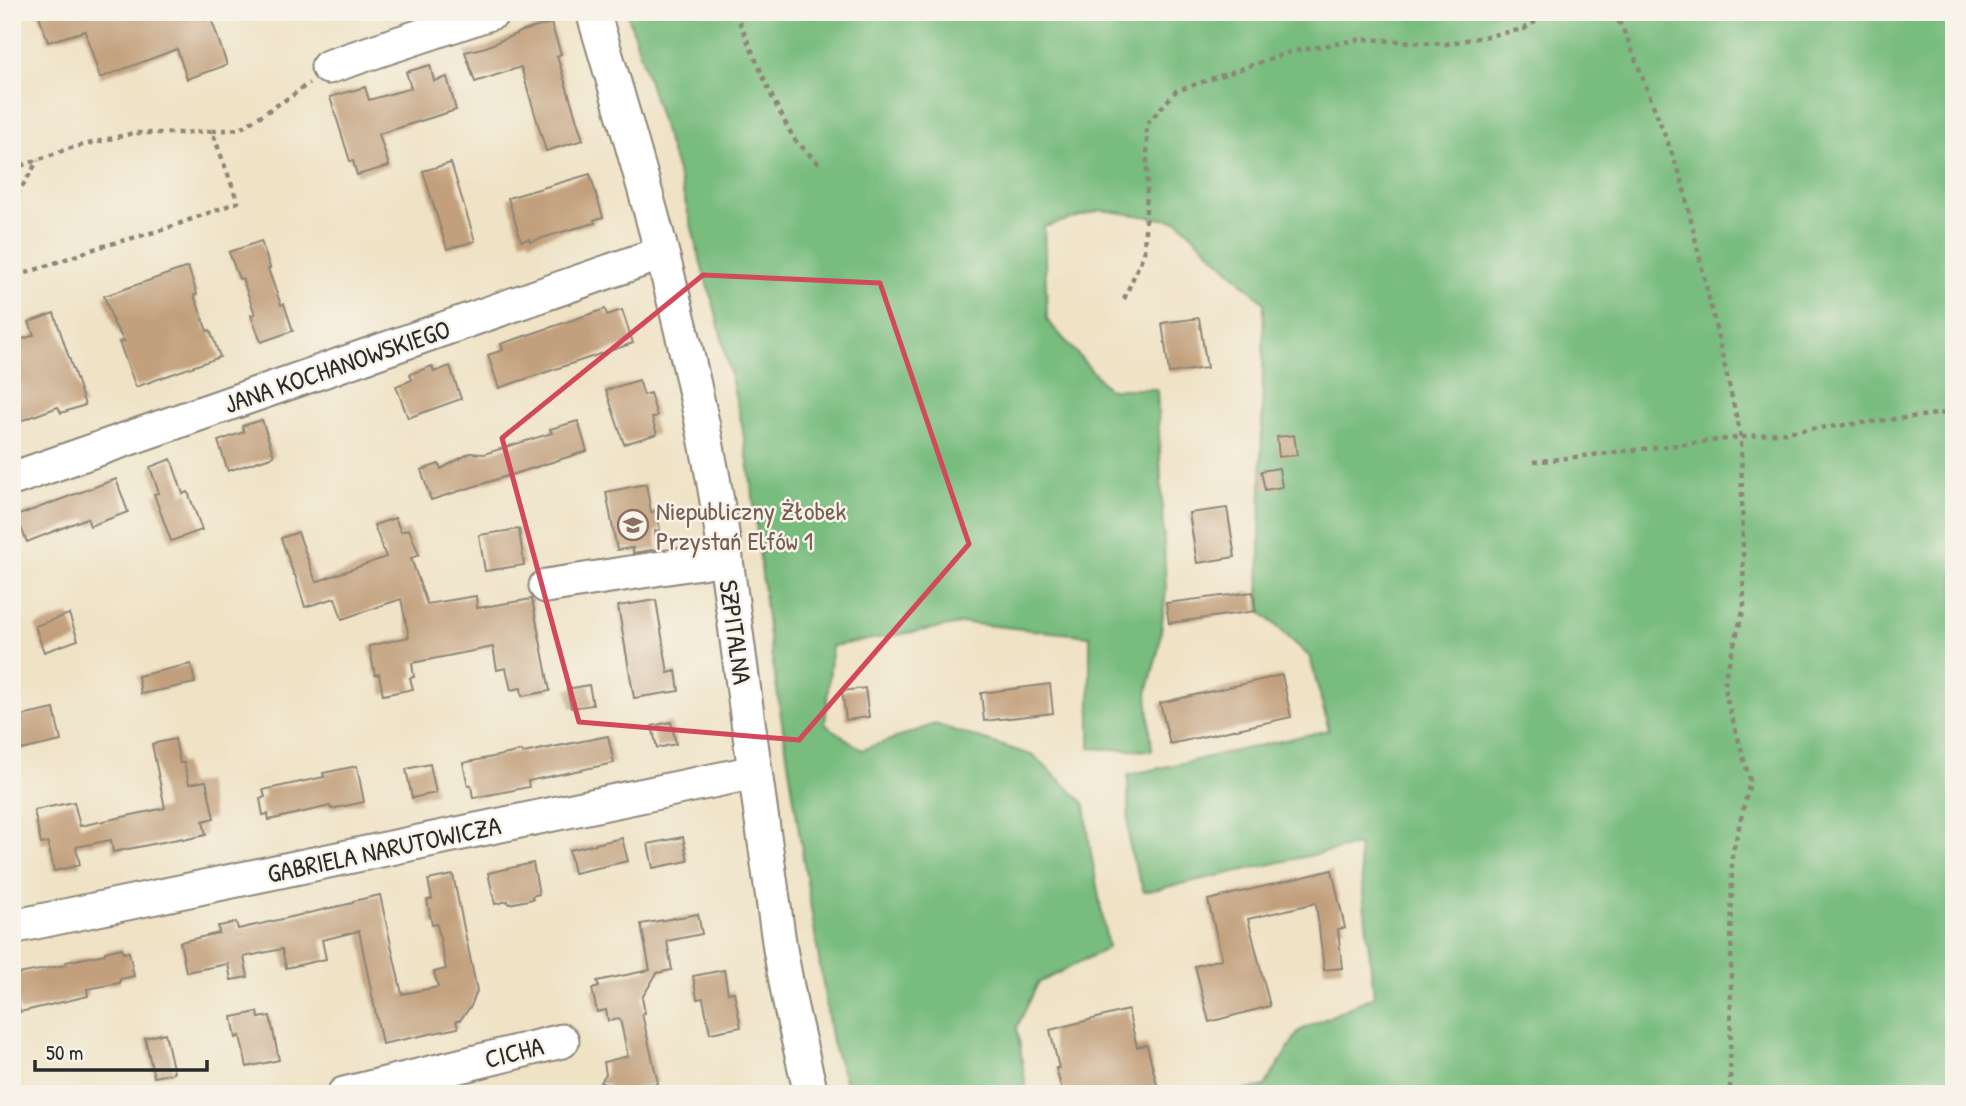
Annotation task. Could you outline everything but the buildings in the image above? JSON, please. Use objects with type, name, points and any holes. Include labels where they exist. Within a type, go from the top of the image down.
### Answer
[{"type":"street","points":[[328,67],[493,12]]},
{"type":"street","name":"SZPITALNA","points":[[593,12],[662,253],[695,391],[726,558],[780,949],[811,1094]]},
{"type":"street","name":"JANA KOCHANOWSKIEGO","points":[[12,479],[662,253]]},
{"type":"street","points":[[546,586],[726,558]]},
{"type":"street","name":"GABRIELA NARUTOWICZA","points":[[12,926],[755,772]]},
{"type":"street","name":"CICHA","points":[[344,1094],[562,1041]]},
{"type":"path","points":[[735,12],[773,99],[794,139],[821,166]]},
{"type":"path","points":[[1124,299],[1144,254],[1146,125],[1175,91],[1290,52],[1362,39],[1446,44],[1524,29],[1550,12]]},
{"type":"path","points":[[1614,12],[1628,40],[1681,177],[1741,437],[1744,608],[1725,677],[1726,696],[1749,781],[1732,856],[1730,1094]]},
{"type":"path","points":[[12,169],[67,149],[134,133],[240,130],[293,95],[328,67]]},
{"type":"path","points":[[12,278],[100,247],[165,229],[238,202],[212,131]]},
{"type":"path","points":[[12,204],[38,160]]},
{"type":"path","points":[[1533,462],[1954,412]]},
{"type":"highlighted area","points":[[703,275],[880,283],[969,544],[799,740],[579,722],[502,438]]},
{"type":"green space","points":[[627,12],[1954,12],[1954,1094],[1226,1094],[1265,1086],[1299,1031],[1374,996],[1358,845],[1144,892],[1129,847],[1128,775],[1329,730],[1310,657],[1259,610],[1264,303],[1178,221],[1101,210],[1044,227],[1047,320],[1108,389],[1157,389],[1166,590],[1159,647],[1147,693],[1152,751],[1090,748],[1090,636],[966,623],[832,646],[825,724],[862,750],[935,724],[1034,756],[1085,804],[1108,948],[1038,983],[1017,1027],[1027,1094],[850,1094],[832,1043],[770,645],[742,425],[715,309],[680,181]]},
{"type":"place","name":"Niepubliczny Żłobek Przystań Elfów 1","points":[[633,525]]}]
